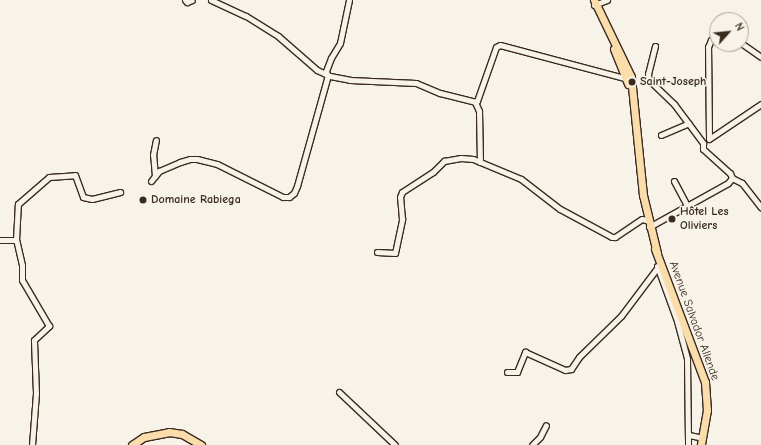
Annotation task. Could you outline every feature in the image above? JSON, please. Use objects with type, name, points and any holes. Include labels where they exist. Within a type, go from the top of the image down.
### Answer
[{"type":"main road","name":"Avenue Salvador Allende","points":[[594,2],[626,78],[633,101]]},
{"type":"main road","name":"Avenue Salvador Allende","points":[[594,2],[626,64],[633,89],[633,101],[647,222],[657,253],[659,265],[696,353],[705,382],[708,401],[702,441]]},
{"type":"main road","points":[[132,445],[144,437],[169,432],[182,434],[201,445]]},
{"type":"street","points":[[185,0],[187,2],[192,0]]},
{"type":"street","points":[[211,0],[246,16],[278,36],[316,70],[327,75],[350,80],[416,84],[440,93],[475,102]]},
{"type":"street","points":[[151,181],[159,172],[190,159],[217,164],[283,197],[289,197],[294,193],[327,75],[326,71],[331,58],[340,43],[349,0]]},
{"type":"street","points":[[594,2],[607,0]]},
{"type":"street","points":[[475,102],[478,101],[496,47],[500,45],[626,78],[629,80],[633,89]]},
{"type":"street","points":[[709,45],[709,138]]},
{"type":"street","points":[[655,46],[648,74],[649,80],[670,98],[703,142],[703,149],[730,173],[732,178],[742,184],[761,207]]},
{"type":"street","points":[[749,49],[761,57]]},
{"type":"street","points":[[475,102],[479,111],[480,162]]},
{"type":"street","points":[[703,142],[761,104]]},
{"type":"street","points":[[661,135],[689,123]]},
{"type":"street","points":[[155,176],[153,155],[156,140]]},
{"type":"street","points":[[377,252],[395,253],[402,219],[400,197],[404,190],[417,183],[444,161],[461,158],[480,162],[521,179],[560,209],[615,237],[647,222],[658,221],[728,183],[732,178]]},
{"type":"street","points":[[32,445],[36,393],[34,340],[48,326],[22,280],[22,265],[16,240],[18,204],[49,177],[75,175],[83,197],[92,199],[120,192]]},
{"type":"street","points":[[674,181],[687,205]]},
{"type":"street","points":[[0,240],[16,240]]},
{"type":"street","points":[[659,265],[686,355],[688,373],[688,445]]},
{"type":"street","points":[[507,372],[517,372],[525,352],[565,370],[571,369],[580,357],[621,316],[659,265]]},
{"type":"street","points":[[686,355],[696,353]]},
{"type":"street","points":[[339,392],[394,445]]},
{"type":"street","points":[[532,445],[540,437],[546,425]]},
{"type":"street","points":[[689,435],[702,441]]},
{"type":"place","name":"Saint-Joseph","points":[[632,82]]},
{"type":"place","name":"Domaine Rabiega","points":[[143,200]]},
{"type":"place","name":"Hôtel Les Oliviers","points":[[672,219]]}]
